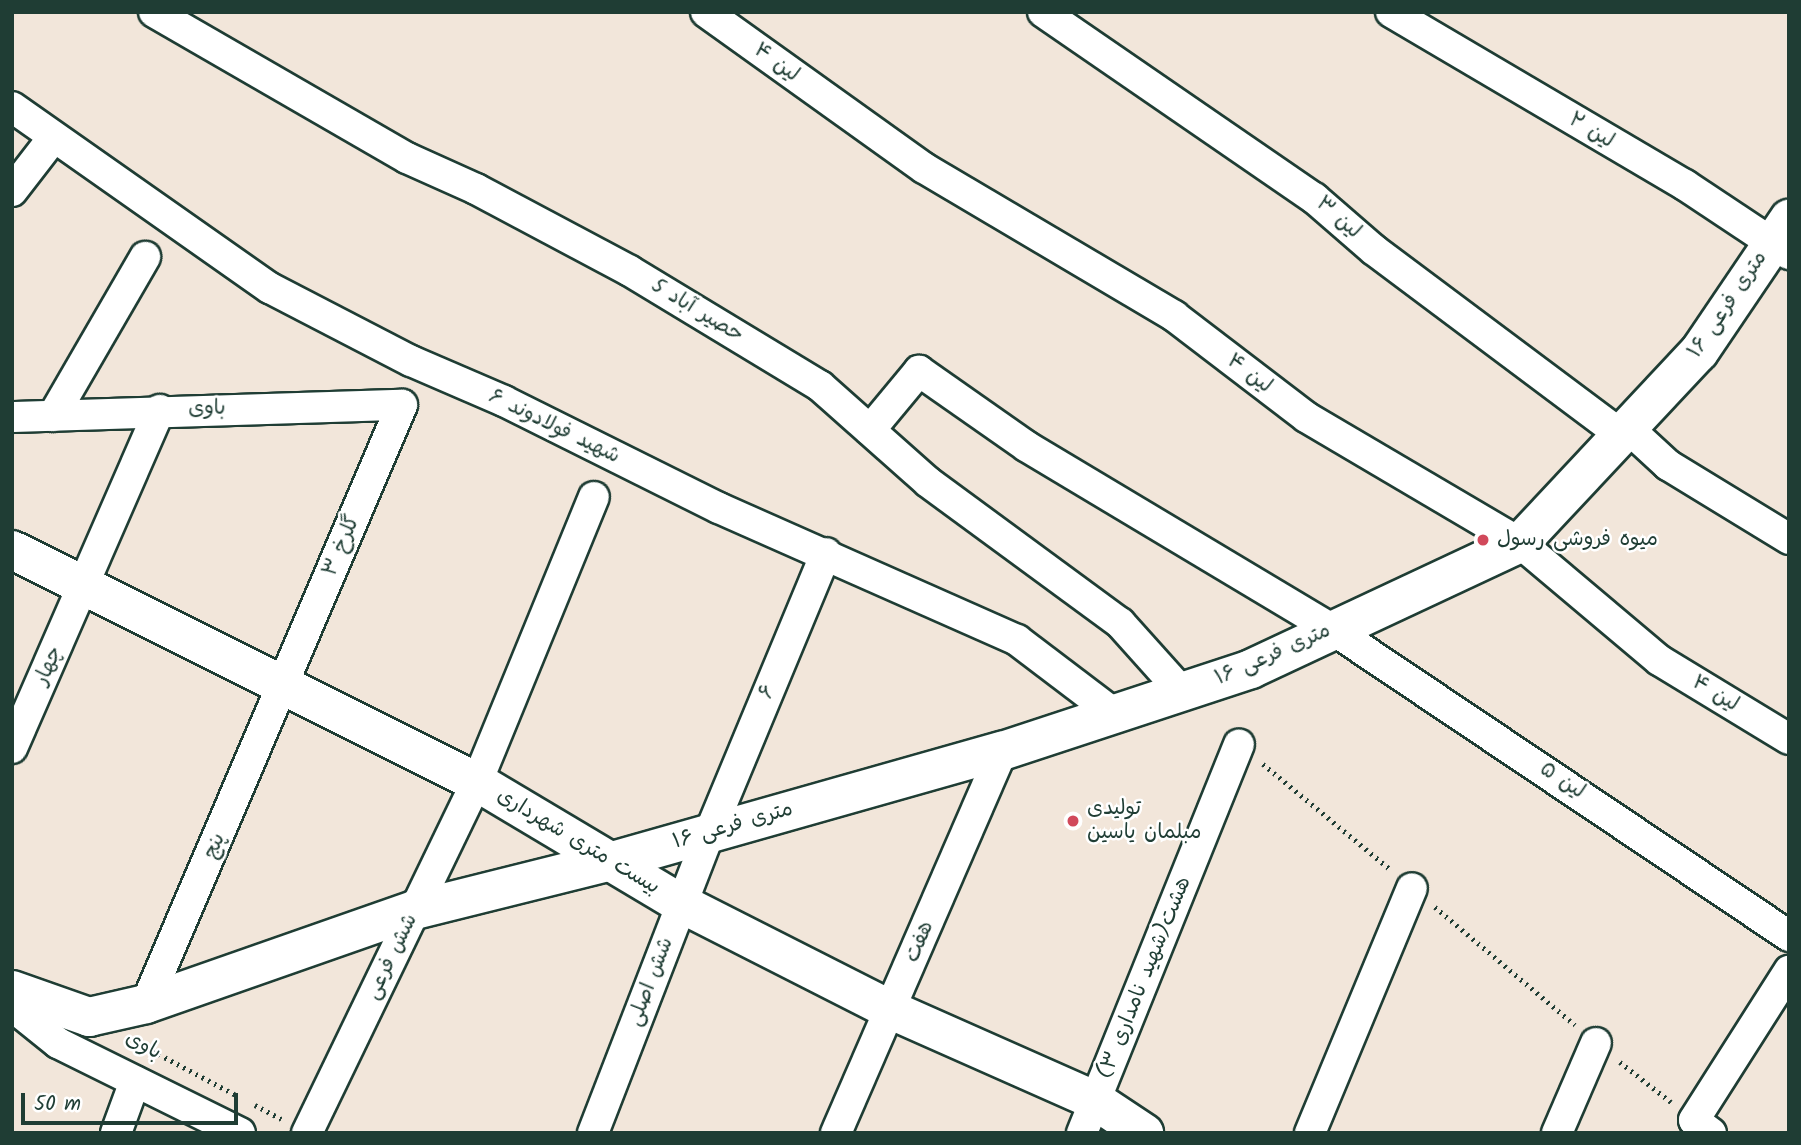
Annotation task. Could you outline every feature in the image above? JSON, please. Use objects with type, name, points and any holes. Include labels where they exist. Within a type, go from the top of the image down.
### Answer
[{"type":"street","name":"حصیر آباد 5","points":[[154,12],[407,158],[476,188],[630,271],[820,386],[928,482],[1121,623],[1182,692]]},
{"type":"street","name":"لین ۴","points":[[706,12],[924,168],[1174,316],[1306,417],[1520,543],[1659,660],[1789,739]]},
{"type":"street","name":"لین ۳","points":[[1043,12],[1304,190],[1374,250],[1668,465],[1789,539]]},
{"type":"street","name":"لین ۲","points":[[1391,12],[1685,185],[1782,238]]},
{"type":"street","name":"شهید فولادوند ۶","points":[[12,107],[270,288],[411,361],[504,401],[719,508],[826,553],[1017,640],[1113,713]]},
{"type":"street","points":[[12,191],[53,138]]},
{"type":"street","name":"۱۶ متری فرعی","points":[[89,1017],[146,1004],[415,909],[612,861],[1002,751],[1251,669],[1520,543],[1627,433],[1699,352],[1782,238]]},
{"type":"street","points":[[52,415],[145,257]]},
{"type":"street","name":"لین ۵","points":[[870,430],[919,371],[1026,446],[1332,629],[1789,936]]},
{"type":"street","name":"باوی","points":[[12,417],[159,410],[402,405]]},
{"type":"street","name":"گلرخ ۳","points":[[281,687],[402,405]]},
{"type":"street","name":"چهار","points":[[12,748],[159,410]]},
{"type":"street","name":"شش فرعی","points":[[301,1130],[477,782],[594,497]]},
{"type":"street","name":"بیست متری شهرداری","points":[[12,550],[85,584],[281,687],[477,782],[682,904],[891,1010],[1088,1117],[1144,1133]]},
{"type":"street","name":"۶","points":[[710,832],[826,553]]},
{"type":"street","name":"پنج","points":[[146,1004],[281,687]]},
{"type":"street","name":"هشت(شهید نامداری ۳)","points":[[1088,1117],[1239,744]]},
{"type":"street","name":"هفت","points":[[836,1133],[1002,751]]},
{"type":"street","name":"شش اصلی","points":[[593,1133],[710,832]]},
{"type":"street","points":[[1310,1133],[1412,888]]},
{"type":"street","points":[[1711,1133],[1694,1120],[1789,971]]},
{"type":"street","points":[[12,990],[89,1017]]},
{"type":"street","name":"باوی","points":[[12,1006],[58,1043],[240,1133]]},
{"type":"street","points":[[1557,1133],[1596,1043]]},
{"type":"street","points":[[116,1133],[135,1081]]},
{"type":"path","name":"باوی","points":[[89,1017],[301,1130]]},
{"type":"place","name":"میوه فروشی رسول","points":[[1483,540]]},
{"type":"place","name":"تولیدی مبلمان یاسین","points":[[1073,821]]}]
